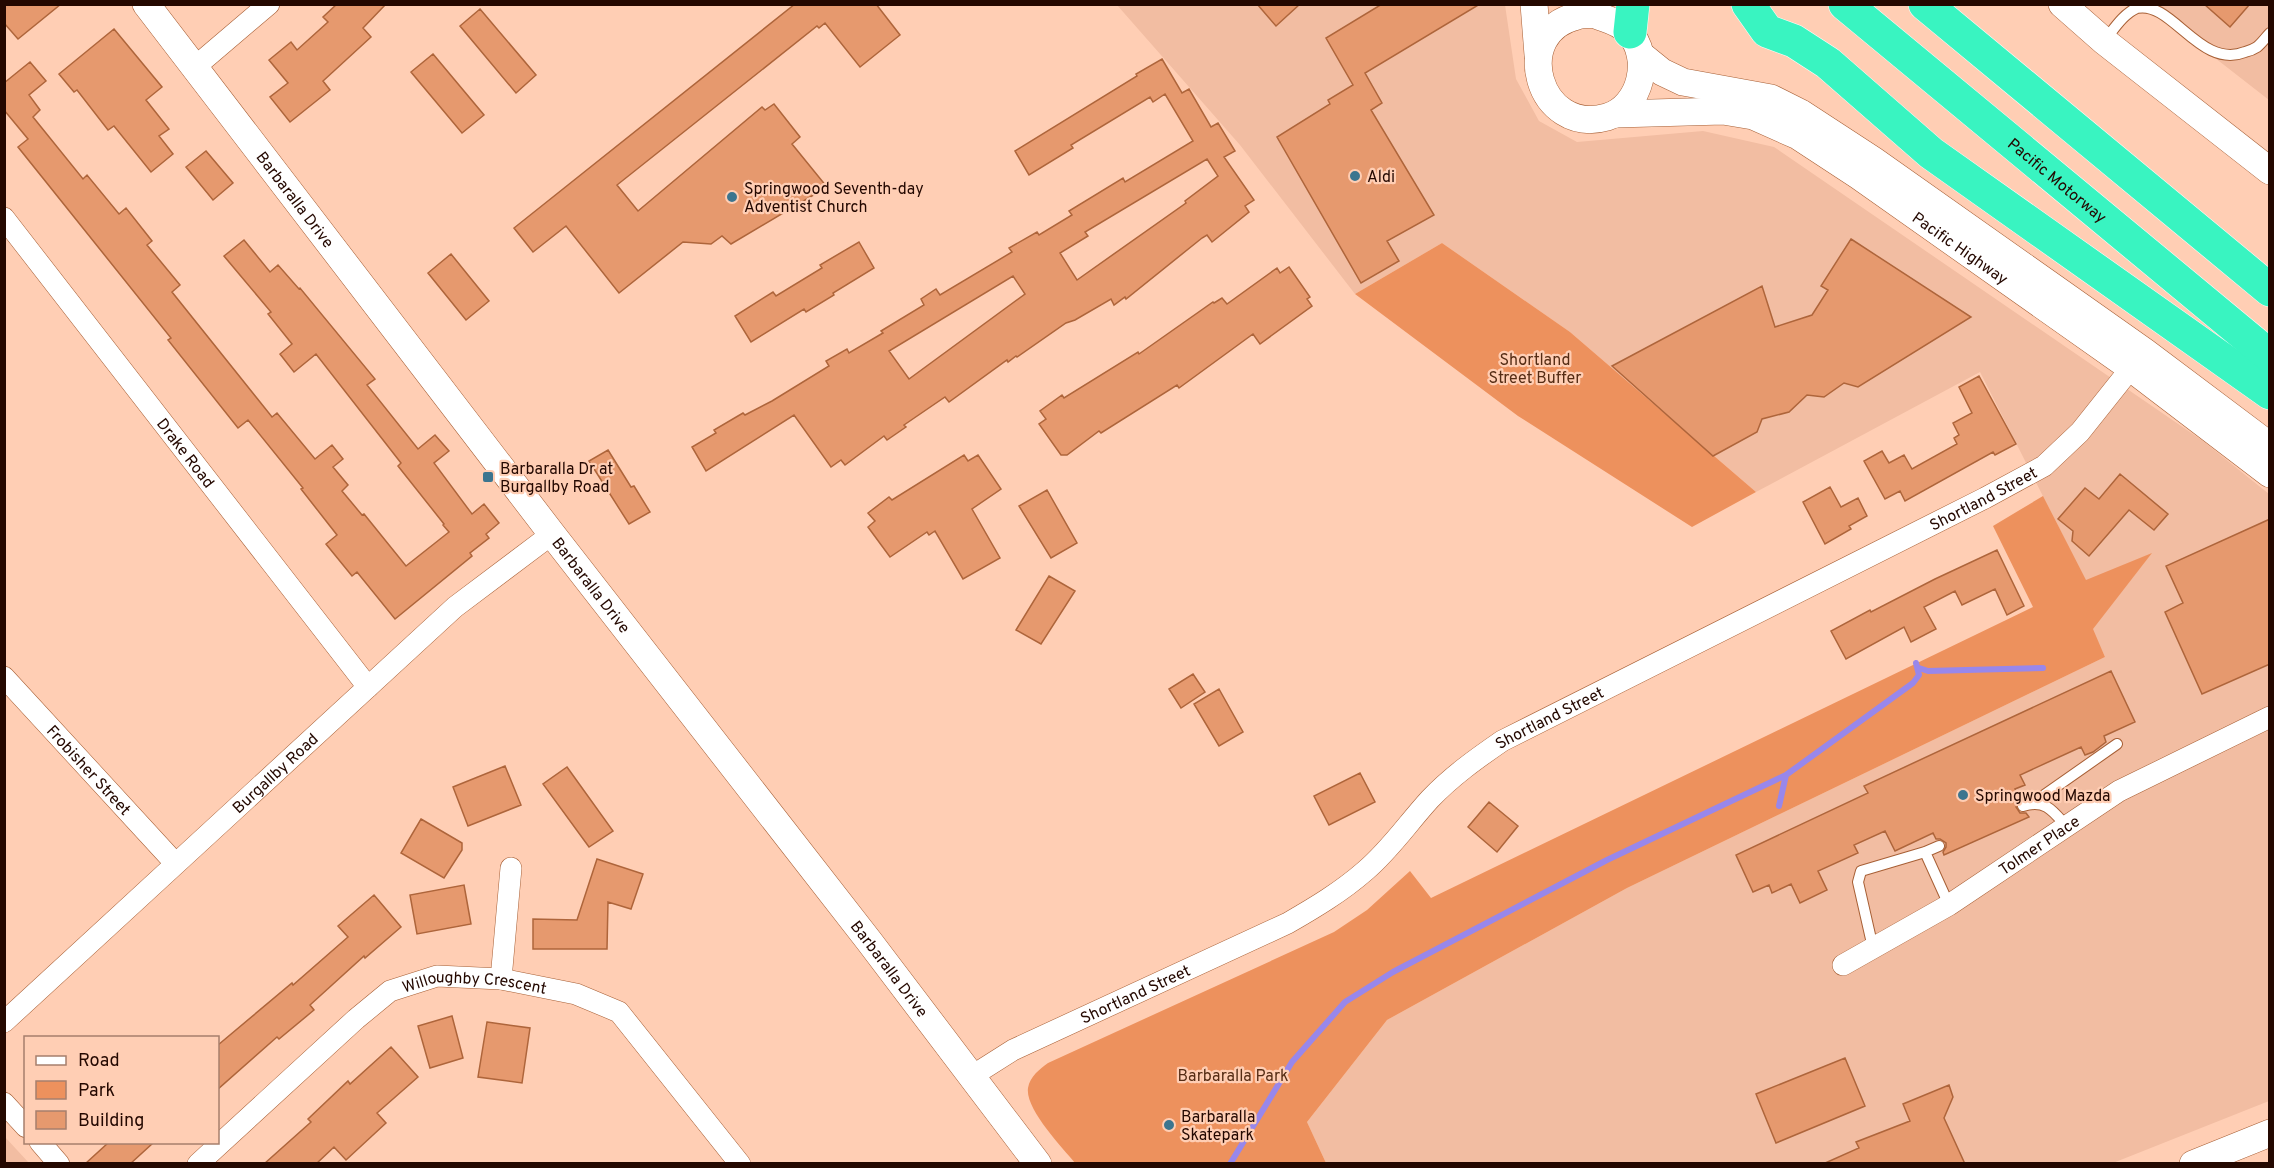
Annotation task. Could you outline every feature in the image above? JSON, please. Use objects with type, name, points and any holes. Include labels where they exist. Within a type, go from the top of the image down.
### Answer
[{"type":"highway","points":[[1748,4],[1767,31],[1794,41],[1828,63],[1930,153],[2270,393]]},
{"type":"highway","name":"Pacific Motorway","points":[[1845,4],[2270,356]]},
{"type":"highway","points":[[1925,4],[2270,290]]},
{"type":"street","name":"Barbaralla Drive","points":[[146,4],[1038,1164]]},
{"type":"street","points":[[195,67],[269,4]]},
{"type":"street","points":[[1534,4],[1538,77],[1549,100],[1563,112],[1586,120],[1598,120],[1616,114],[1628,105],[1641,76],[1635,31],[1588,9],[1555,27],[1544,41],[1538,56]]},
{"type":"street","points":[[2062,4],[2104,41],[2270,171]]},
{"type":"street","name":"Pacific Highway","points":[[1635,31],[1662,72],[1683,82],[1771,98],[1801,113],[1873,160],[2116,332],[2270,446]]},
{"type":"street","name":"Pacific Highway","points":[[1616,114],[1723,111],[1753,116],[1798,136],[1859,176],[2131,368],[2270,474]]},
{"type":"street","name":"Drake Road","points":[[4,218],[368,687]]},
{"type":"street","name":"Shortland Street","points":[[972,1076],[1013,1050],[1288,923],[1325,901],[1365,872],[1397,840],[1429,800],[1461,769],[1502,741],[1985,498],[2044,466],[2080,432],[2131,368]]},
{"type":"street","name":"Burgallby Road","points":[[4,1022],[455,607],[552,534]]},
{"type":"street","name":"Frobisher Street","points":[[4,677],[176,863]]},
{"type":"street","name":"Tolmer Place","points":[[1843,965],[1949,905],[2119,791],[2270,717]]},
{"type":"street","points":[[501,979],[511,868]]},
{"type":"street","name":"Willoughby Crescent","points":[[198,1164],[356,1019],[390,991],[437,976],[501,979],[576,994],[619,1012],[741,1164]]},
{"type":"street","points":[[4,1103],[24,1125]]},
{"type":"street","points":[[2193,1164],[2270,1133]]},
{"type":"street","points":[[41,1144],[58,1164]]},
{"type":"lane","points":[[2104,41],[2126,15],[2146,5],[2157,7],[2208,49],[2233,57],[2256,48],[2270,33]]},
{"type":"lane","points":[[2067,826],[2047,806],[2028,805],[2117,744]]},
{"type":"lane","points":[[1873,948],[1858,882],[1861,871],[1939,846]]},
{"type":"lane","points":[[1924,852],[1949,905]]},
{"type":"shaded area","points":[[1117,5],[1505,5],[1516,79],[1539,121],[1577,142],[1703,131],[1774,147],[2203,441],[2269,494],[2269,1101],[2113,1163],[1326,1163],[1307,1122],[1387,1020],[1627,888],[2105,657],[2092,629],[2151,554],[2086,581],[1980,372],[1756,492],[1570,332],[1442,243],[1355,294],[1240,145]]},
{"type":"shaded area","points":[[2147,5],[2269,5],[2269,100]]},
{"type":"shaded area","points":[[5,1137],[29,1163],[5,1163]]},
{"type":"green space","name":"Shortland Street Buffer","points":[[1442,243],[1570,332],[1756,492],[1692,527],[1518,416],[1355,294]]},
{"type":"green space","name":"Barbaralla Park","points":[[2043,496],[2086,580],[2152,553],[2093,629],[2105,657],[1627,888],[1387,1020],[1307,1122],[1326,1163],[1075,1163],[1038,1117],[1032,1106],[1028,1088],[1033,1076],[1048,1063],[1334,932],[1367,910],[1410,871],[1431,898],[2033,607],[1993,526]]},
{"type":"building","points":[[4,4],[61,4],[18,39],[4,23]]},
{"type":"building","points":[[337,4],[386,4],[363,28],[371,37],[323,81],[330,90],[290,122],[270,97],[288,83],[269,60],[291,42],[297,50],[328,22],[323,17]]},
{"type":"building","points":[[795,4],[876,4],[900,35],[860,67],[825,23],[819,28],[817,26],[617,185],[638,211],[762,107],[765,110],[774,104],[800,137],[792,144],[827,187],[731,244],[722,236],[711,244],[683,242],[619,293],[566,226],[533,252],[514,228]]},
{"type":"building","points":[[1257,4],[1300,4],[1276,26]]},
{"type":"building","name":"Aldi","points":[[1382,4],[1480,4],[1365,73],[1382,103],[1371,110],[1434,215],[1387,241],[1399,261],[1361,283],[1277,137],[1330,104],[1328,100],[1353,85],[1326,38]]},
{"type":"building","points":[[2204,4],[2250,4],[2230,27]]},
{"type":"building","points":[[480,9],[536,75],[516,93],[460,26]]},
{"type":"building","points":[[114,29],[162,87],[146,100],[169,129],[159,136],[173,154],[151,172],[114,126],[108,130],[77,90],[74,92],[59,74]]},
{"type":"building","points":[[433,54],[484,115],[462,133],[411,72]]},
{"type":"building","points":[[1162,59],[1182,93],[1189,89],[1211,127],[1218,123],[1235,151],[1224,157],[1254,200],[1245,206],[1249,212],[1212,242],[1207,235],[1202,238],[1126,299],[1125,297],[1114,305],[1111,299],[1066,323],[1017,357],[1008,362],[1007,360],[949,402],[945,397],[904,425],[906,427],[887,440],[884,436],[845,465],[841,460],[831,467],[794,415],[706,471],[692,447],[716,433],[714,430],[743,413],[745,415],[772,401],[829,366],[826,361],[847,349],[849,353],[883,333],[881,331],[924,305],[921,299],[936,289],[940,295],[1012,252],[1009,248],[1037,232],[1039,235],[1072,215],[1069,211],[1123,178],[1125,182],[1193,141],[1165,94],[1153,102],[1150,97],[1071,145],[1073,148],[1029,175],[1015,151],[1137,76],[1136,74]],"holes":[[[1207,159],[1218,176],[1185,201],[1186,203],[1077,280],[1060,253],[1088,236],[1085,232]],[[1013,276],[1025,294],[909,379],[889,351]]]},
{"type":"building","points":[[30,62],[46,81],[29,95],[40,110],[33,117],[83,179],[87,175],[119,214],[126,208],[152,241],[147,245],[180,285],[172,292],[272,417],[277,413],[315,459],[332,445],[343,459],[333,467],[348,485],[342,491],[362,515],[364,514],[406,566],[449,532],[398,466],[401,463],[316,354],[294,372],[280,354],[292,344],[268,314],[271,312],[224,256],[244,240],[270,272],[278,265],[300,288],[375,379],[367,385],[418,449],[435,435],[449,451],[434,463],[472,514],[484,504],[499,523],[486,534],[489,538],[470,553],[472,556],[395,619],[357,572],[352,576],[326,544],[337,535],[301,489],[303,488],[248,420],[238,428],[168,340],[171,338],[18,147],[28,139],[4,110],[4,83]]},
{"type":"building","points":[[206,151],[233,183],[213,200],[186,167]]},
{"type":"building","points":[[1851,239],[1971,317],[1858,387],[1844,383],[1824,397],[1807,395],[1789,412],[1762,419],[1757,432],[1713,456],[1612,366],[1762,286],[1775,327],[1812,315],[1828,290],[1821,286]]},
{"type":"building","points":[[859,242],[874,268],[806,312],[804,309],[751,342],[735,316],[773,292],[776,296],[822,268],[820,265]]},
{"type":"building","points":[[451,254],[489,301],[466,320],[428,273]]},
{"type":"building","points":[[1289,267],[1310,297],[1307,299],[1312,306],[1260,344],[1253,334],[1179,388],[1177,385],[1101,433],[1099,431],[1067,455],[1061,455],[1039,424],[1046,419],[1040,411],[1062,395],[1064,398],[1138,352],[1139,354],[1213,302],[1222,298],[1227,304],[1277,268],[1280,273]]},
{"type":"building","points":[[1979,376],[2016,444],[1995,455],[1993,452],[1905,501],[1900,491],[1885,499],[1864,461],[1882,451],[1889,463],[1904,455],[1912,469],[1957,444],[1954,438],[1959,435],[1953,423],[1972,413],[1959,387]]},
{"type":"building","points":[[608,450],[650,512],[629,524],[589,461]]},
{"type":"building","points":[[964,455],[968,461],[978,455],[1001,489],[972,509],[1000,558],[963,579],[935,531],[929,535],[927,532],[890,557],[868,527],[875,521],[868,513],[889,497],[892,500]]},
{"type":"building","points":[[2120,474],[2168,514],[2154,530],[2129,510],[2089,556],[2072,541],[2073,531],[2058,519],[2085,488],[2099,499]]},
{"type":"building","points":[[1830,487],[1841,507],[1858,498],[1867,516],[1849,526],[1851,529],[1825,544],[1803,502]]},
{"type":"building","points":[[1047,490],[1077,543],[1051,558],[1019,506]]},
{"type":"building","points":[[2270,519],[2270,664],[2202,694],[2165,612],[2183,603],[2166,566]]},
{"type":"building","points":[[1997,550],[2024,606],[2007,615],[1995,589],[1962,605],[1955,591],[1924,607],[1936,629],[1911,642],[1904,627],[1846,659],[1831,631]]},
{"type":"building","points":[[1049,576],[1075,591],[1041,644],[1016,630]]},
{"type":"building","points":[[2111,671],[2135,722],[2104,736],[2106,742],[2093,752],[2085,755],[2081,747],[2020,775],[2025,785],[2015,789],[2020,799],[2016,807],[2020,813],[2026,813],[2029,817],[1944,855],[1946,843],[1936,839],[1933,833],[1895,851],[1885,831],[1854,845],[1858,853],[1818,871],[1827,890],[1800,903],[1791,884],[1772,893],[1769,885],[1753,892],[1736,855],[1868,793],[1864,786]]},
{"type":"building","points":[[1193,674],[1205,692],[1181,708],[1169,689]]},
{"type":"building","points":[[1219,689],[1243,732],[1219,746],[1194,704]]},
{"type":"building","points":[[505,766],[521,805],[468,826],[453,787]]},
{"type":"building","points":[[567,767],[613,831],[589,847],[543,784]]},
{"type":"building","points":[[1360,773],[1375,802],[1329,825],[1314,796]]},
{"type":"building","points":[[1489,802],[1518,826],[1497,852],[1468,827]]},
{"type":"building","points":[[421,819],[462,843],[462,850],[444,878],[401,853]]},
{"type":"building","points":[[597,859],[643,874],[631,909],[608,902],[607,949],[533,949],[533,919],[577,920]]},
{"type":"building","points":[[464,885],[471,924],[417,934],[410,895]]},
{"type":"building","points":[[374,895],[401,927],[365,958],[364,956],[310,1005],[314,1010],[279,1039],[277,1037],[219,1088],[219,1044],[348,937],[338,926]]},
{"type":"building","points":[[452,1016],[463,1058],[430,1068],[418,1026]]},
{"type":"building","points":[[487,1022],[530,1028],[522,1083],[478,1077]]},
{"type":"building","points":[[391,1047],[418,1077],[377,1113],[386,1123],[346,1160],[334,1147],[316,1164],[264,1164],[311,1122],[308,1119],[348,1081],[350,1084]]},
{"type":"building","points":[[1845,1058],[1865,1106],[1776,1143],[1756,1094]]},
{"type":"building","points":[[1949,1085],[1953,1097],[1944,1118],[1965,1164],[1823,1164],[1859,1148],[1856,1142],[1910,1121],[1903,1104]]},
{"type":"building","points":[[107,1144],[152,1144],[130,1164],[85,1164]]},
{"type":"waterway","points":[[1230,1164],[1292,1062],[1345,1002],[1393,972],[1607,860],[1786,775],[1913,683],[1919,675],[1916,663]]},
{"type":"waterway","points":[[1919,668],[1928,671],[2043,668]]},
{"type":"waterway","points":[[1779,806],[1786,775]]},
{"type":"place","name":"Aldi","points":[[1355,176]]},
{"type":"place","name":"Springwood Seventh-day Adventist Church","points":[[732,197]]},
{"type":"place","name":"Barbaralla Dr at Burgallby Road","points":[[488,477]]},
{"type":"place","name":"Springwood Mazda","points":[[1963,795]]},
{"type":"place","name":"Barbaralla Skatepark","points":[[1169,1125]]}]
